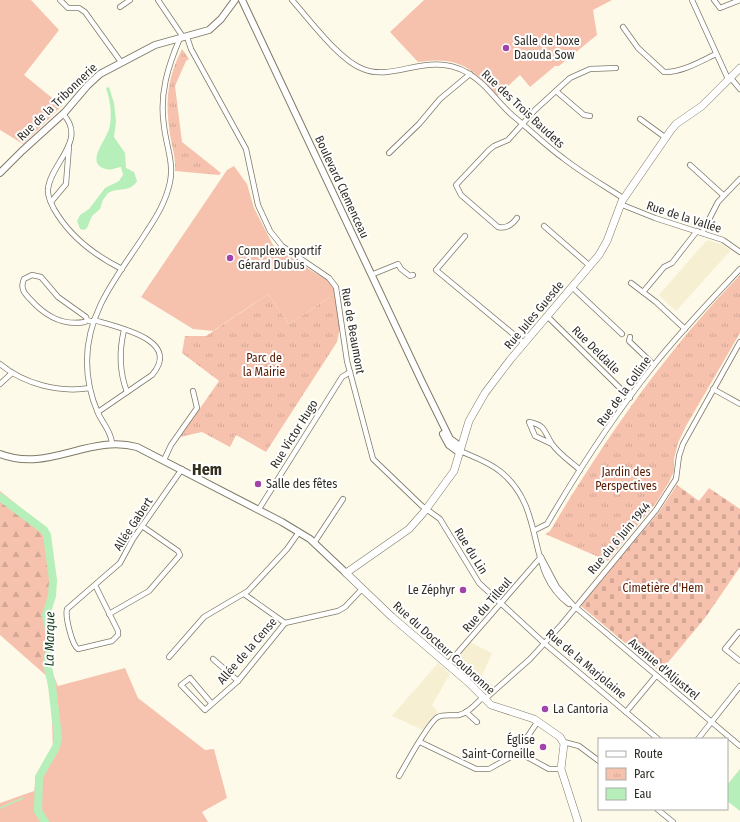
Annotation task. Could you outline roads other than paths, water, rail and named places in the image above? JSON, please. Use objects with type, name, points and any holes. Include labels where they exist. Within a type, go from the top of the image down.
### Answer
[{"type":"main road","name":"Rue Jules Guesde","points":[[346,573],[409,529],[426,509],[452,474],[472,416],[479,403],[524,343],[572,288],[605,246],[622,201],[666,138],[676,124],[699,108],[740,68]]},
{"type":"main road","name":"Rue du Docteur Coubronne","points":[[346,573],[485,699],[499,709],[538,721],[556,733],[564,742]]},
{"type":"main road","points":[[564,742],[561,769],[578,822]]},
{"type":"street","points":[[60,0],[68,8],[77,7],[85,12],[121,62]]},
{"type":"street","points":[[120,7],[130,0]]},
{"type":"street","name":"Rue de la Tribonnerie","points":[[0,173],[22,150],[63,114],[95,78],[121,62],[155,45],[204,33],[214,26],[236,0]]},
{"type":"street","name":"Boulevard Clemenceau","points":[[242,0],[422,382],[447,442],[460,451]]},
{"type":"street","name":"Rue des Trois Baudets","points":[[292,0],[341,54],[364,70],[377,72],[441,64],[458,68],[470,74],[481,83],[500,104],[563,159],[622,201]]},
{"type":"street","points":[[692,0],[716,54],[729,78],[740,89]]},
{"type":"street","points":[[714,0],[720,8],[740,0]]},
{"type":"street","name":"Rue de Beaumont","points":[[160,1],[182,38],[191,49],[246,149],[258,205],[270,231],[282,246],[335,284],[350,372],[372,457],[426,509]]},
{"type":"street","points":[[623,27],[638,48],[664,72],[679,69],[716,54]]},
{"type":"street","points":[[112,443],[110,434],[98,412],[90,388],[87,351],[93,321],[102,300],[160,211],[169,188],[171,164],[164,125],[163,99],[167,70],[182,38]]},
{"type":"street","points":[[517,218],[513,224],[498,227],[461,195],[456,186],[489,150],[494,146],[508,140],[535,110],[570,78],[580,72],[595,68],[616,68]]},
{"type":"street","name":"Rue des Trois Baudets","points":[[389,153],[419,124],[440,99],[470,74]]},
{"type":"street","points":[[556,91],[584,115],[590,116]]},
{"type":"street","points":[[51,202],[66,184],[71,130],[67,118],[63,114]]},
{"type":"street","points":[[640,119],[666,138]]},
{"type":"street","points":[[69,144],[48,185],[48,193],[51,202],[65,226],[78,240],[96,254],[122,269]]},
{"type":"street","points":[[690,165],[723,195]]},
{"type":"street","points":[[702,233],[714,208],[723,195],[740,179]]},
{"type":"street","name":"Rue de la Vallée","points":[[622,201],[651,217],[727,242],[740,252]]},
{"type":"street","points":[[544,226],[590,266]]},
{"type":"street","points":[[643,292],[664,267],[672,263],[697,232]]},
{"type":"street","points":[[465,236],[436,270],[524,343]]},
{"type":"street","points":[[371,275],[398,264],[406,273],[413,275]]},
{"type":"street","name":"Rue de la Colline","points":[[535,530],[547,524],[580,470],[654,365],[740,269]]},
{"type":"street","points":[[87,320],[86,317],[58,297],[39,276],[32,275],[24,280],[22,286],[24,292],[40,311],[48,316],[71,324],[85,322],[87,320],[124,330],[144,336],[152,341],[157,348],[159,357],[158,367],[152,375],[98,412]]},
{"type":"street","points":[[631,283],[685,329]]},
{"type":"street","points":[[572,288],[622,334]]},
{"type":"street","name":"Rue Deldalle","points":[[547,316],[630,398]]},
{"type":"street","points":[[124,330],[120,356],[122,377],[128,392]]},
{"type":"street","points":[[630,337],[629,341],[654,365]]},
{"type":"street","name":"Rue du 6 Juin 1944","points":[[466,712],[481,699],[485,699],[530,658],[576,608],[656,510],[674,483],[677,475],[681,447],[740,342]]},
{"type":"street","points":[[0,364],[12,373],[32,382],[50,387],[74,390],[90,388]]},
{"type":"street","name":"Rue Victor Hugo","points":[[259,509],[342,377],[350,372]]},
{"type":"street","points":[[0,384],[12,373]]},
{"type":"street","points":[[713,389],[740,404]]},
{"type":"street","points":[[164,460],[171,445],[197,408],[194,392]]},
{"type":"street","points":[[552,444],[535,436],[529,422],[536,423],[542,428],[552,444],[580,470]]},
{"type":"street","points":[[0,454],[18,458],[46,459],[112,443],[137,446],[259,509],[299,532],[314,543],[346,573]]},
{"type":"street","name":"Avenue d'Aljustrel","points":[[460,451],[490,465],[511,482],[526,504],[535,530],[544,572],[552,587],[562,599],[576,608],[740,746]]},
{"type":"street","name":"Allée Gabert","points":[[95,585],[118,631],[116,639],[81,649],[75,647],[66,611],[95,585],[120,563],[142,526],[182,469]]},
{"type":"street","points":[[314,543],[343,499]]},
{"type":"street","name":"Rue du Lin","points":[[426,509],[440,520],[479,583],[501,603]]},
{"type":"street","points":[[109,614],[151,589],[180,555],[178,551],[142,526]]},
{"type":"street","points":[[169,657],[204,617],[244,594],[287,549],[299,532]]},
{"type":"street","name":"Rue du Tilleul","points":[[447,665],[541,557]]},
{"type":"street","name":"Allée de la Cense","points":[[212,704],[238,681],[285,622],[338,611],[345,607],[362,589]]},
{"type":"street","points":[[244,594],[285,622]]},
{"type":"street","name":"Rue de la Marjolaine","points":[[501,603],[544,643],[657,738]]},
{"type":"street","points":[[739,632],[726,648],[740,661]]},
{"type":"street","points":[[213,659],[238,681]]},
{"type":"street","points":[[626,712],[656,676]]},
{"type":"street","points":[[190,678],[212,704],[204,710],[181,685],[190,678]]},
{"type":"street","points":[[699,738],[740,686]]},
{"type":"street","points":[[399,776],[416,745],[420,742],[438,717],[466,712],[477,722]]},
{"type":"street","points":[[420,742],[481,770],[491,768],[518,752],[538,721]]},
{"type":"street","points":[[564,742],[579,746],[598,760]]},
{"type":"street","points":[[518,752],[549,769],[561,769]]},
{"type":"street","points":[[658,810],[673,822]]},
{"type":"water","points":[[109,87],[114,103],[116,122],[114,137],[125,153],[126,168],[134,172],[137,181],[131,187],[108,193],[103,200],[100,209],[92,216],[87,228],[84,230],[80,229],[77,221],[80,215],[89,209],[105,188],[119,181],[123,175],[121,167],[106,169],[100,166],[97,161],[99,150],[110,125],[111,115],[109,97],[106,88]]},
{"type":"water","points":[[740,769],[740,811],[728,802],[728,784]]},
{"type":"waterway","name":"La Marque","points":[[0,497],[44,530],[47,535],[53,580],[52,596],[46,615],[51,639],[47,663],[52,686],[58,737],[56,747],[39,777],[38,811],[45,822]]},
{"type":"waterway","points":[[0,808],[23,798]]},
{"type":"place","name":"Salle de boxe Daouda Sow","points":[[506,48]]},
{"type":"place","name":"Complexe sportif Gérard Dubus","points":[[230,258]]},
{"type":"place","name":"Salle des fêtes","points":[[258,484]]},
{"type":"place","name":"Le Zéphyr","points":[[463,590]]},
{"type":"place","name":"La Cantoria","points":[[545,709]]},
{"type":"place","name":"Église Saint-Corneille","points":[[543,747]]},
{"type":"district","name":"Hem","points":[[207,469]]},
{"type":"park label","name":"Parc de la Mairie","points":[[264,365]]},
{"type":"park label","name":"Jardin des Perspectives","points":[[626,479]]},
{"type":"park label","name":"Cimetière d'Hem","points":[[663,588]]}]
